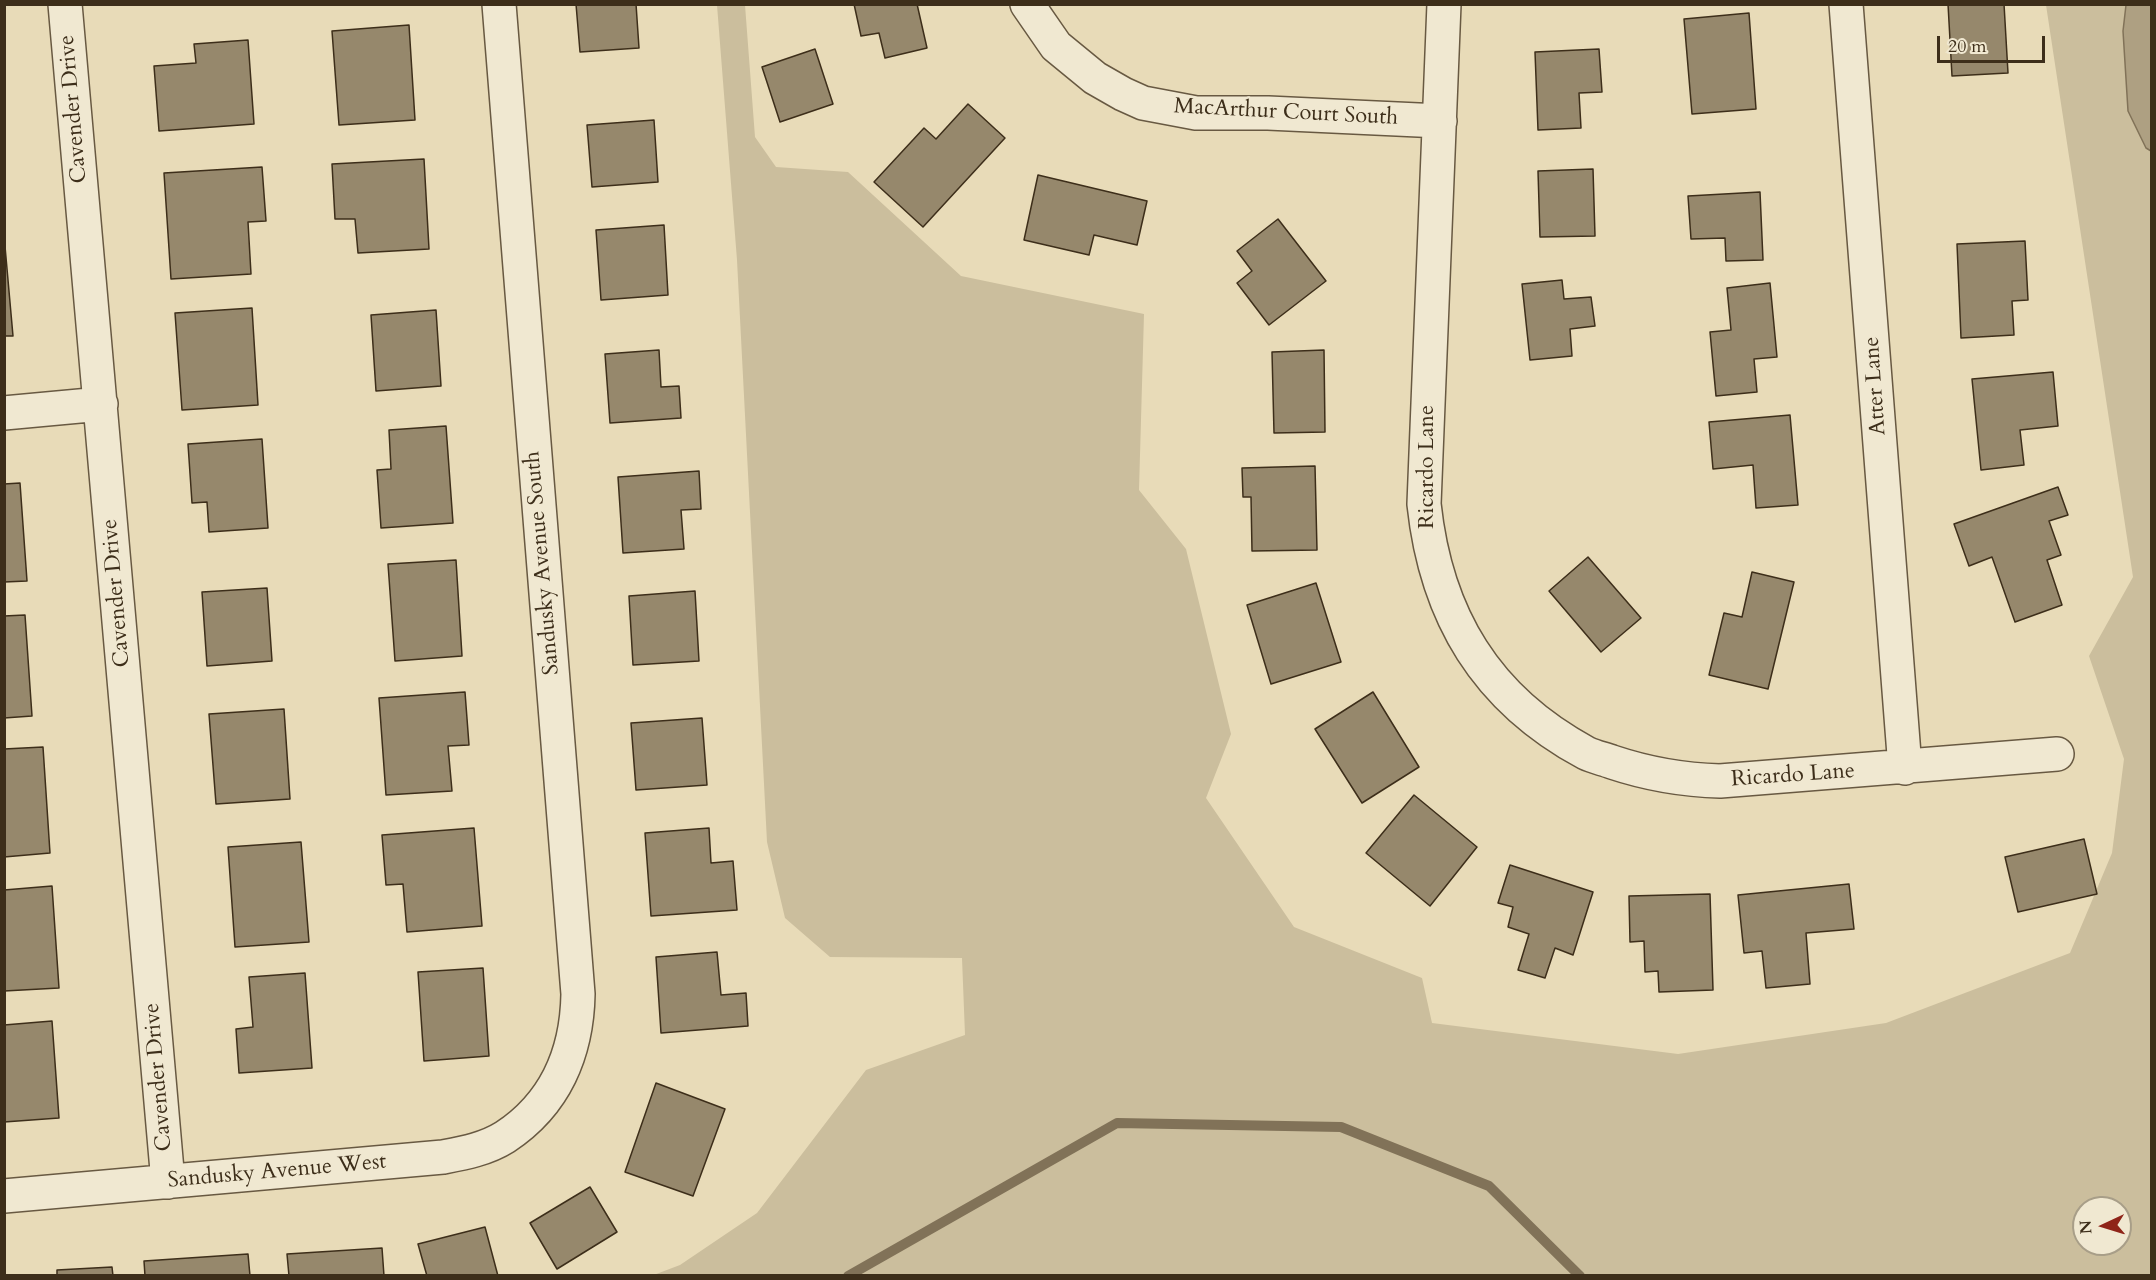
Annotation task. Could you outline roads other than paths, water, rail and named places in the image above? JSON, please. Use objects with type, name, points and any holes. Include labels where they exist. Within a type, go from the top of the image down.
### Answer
[{"type":"street","name":"Cavender Drive","points":[[65,4],[168,1182]]},
{"type":"street","name":"Sandusky Avenue South","points":[[499,4],[578,994],[574,1039],[567,1059],[560,1078],[536,1110]]},
{"type":"street","name":"MacArthur Court South","points":[[1027,4],[1056,46],[1095,78],[1143,103],[1196,112],[1268,113],[1440,122]]},
{"type":"street","name":"Ricardo Lane","points":[[1444,4],[1424,504],[1428,537],[1441,586],[1453,618],[1484,669],[1537,722],[1588,754],[1645,773],[1690,780],[1720,781],[1905,768],[2057,754]]},
{"type":"street","name":"Atter Lane","points":[[1846,4],[1905,768]]},
{"type":"street","points":[[4,413],[100,404]]},
{"type":"street","name":"Sandusky Avenue West","points":[[4,1196],[443,1157],[476,1150],[504,1137],[536,1110]]},
{"type":"waterway","points":[[848,1276],[1117,1123],[1341,1127],[1489,1186],[1580,1276]]}]
